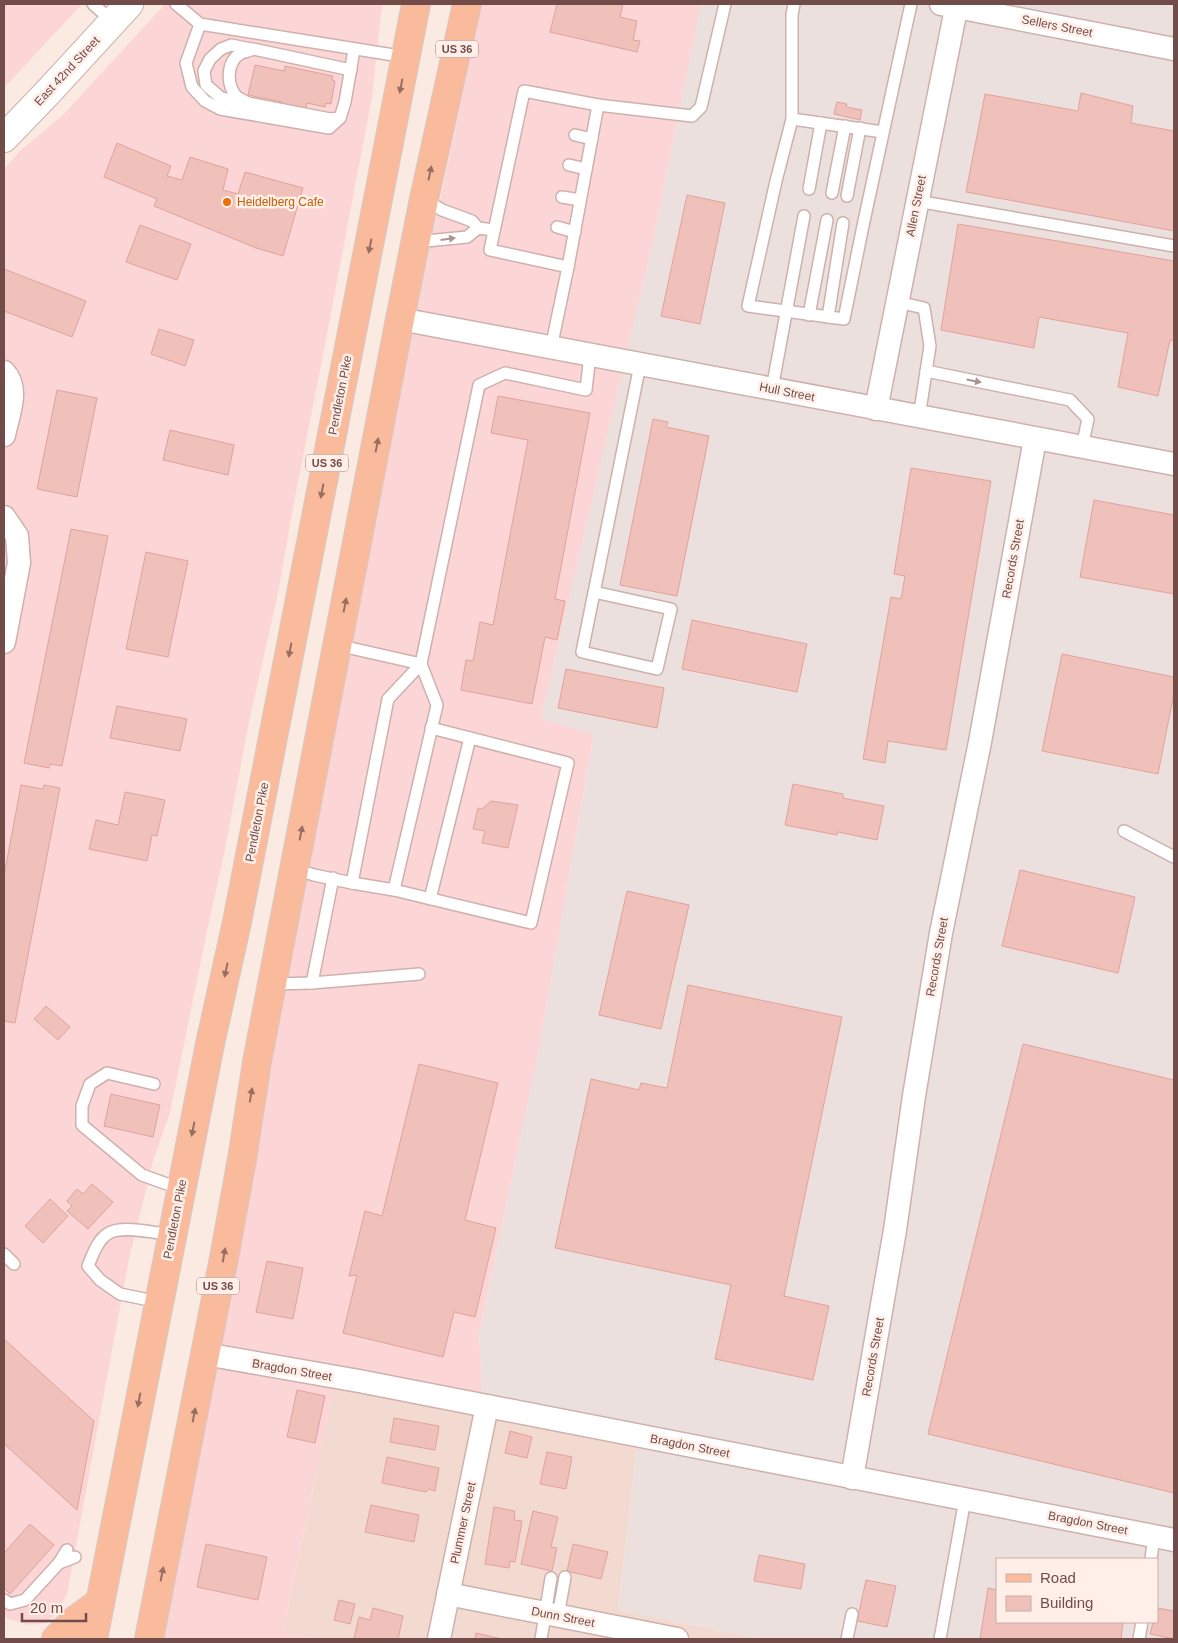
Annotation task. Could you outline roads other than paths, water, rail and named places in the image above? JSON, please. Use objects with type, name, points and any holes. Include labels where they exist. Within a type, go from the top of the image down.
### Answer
[{"type":"main road","name":"Pendleton Pike","points":[[92,1639],[210,1044],[237,922],[416,4]]},
{"type":"main road","name":"US 36","points":[[149,1639],[206,1354],[272,984],[400,318],[467,4]]},
{"type":"main road","points":[[56,1639],[74,1621],[100,1602]]},
{"type":"street","name":"Sellers Street","points":[[951,5],[1174,50]]},
{"type":"street","name":"Allen Street","points":[[876,409],[917,202],[951,5]]},
{"type":"street","name":"East 42nd Street","points":[[4,138],[51,89],[111,10]]},
{"type":"street","name":"Hull Street","points":[[400,318],[640,365],[1174,464]]},
{"type":"street","points":[[4,372],[10,380],[12,391],[4,435]]},
{"type":"street","name":"Records Street","points":[[852,1478],[896,1230],[914,1096],[940,933],[980,742],[1035,439]]},
{"type":"street","points":[[4,517],[16,536],[19,563],[4,642]]},
{"type":"street","name":"Bragdon Street","points":[[206,1354],[359,1381],[1164,1538]]},
{"type":"street","name":"Plummer Street","points":[[439,1639],[487,1406]]},
{"type":"street","name":"Dunn Street","points":[[448,1594],[672,1639]]},
{"type":"lane","points":[[176,4],[200,24],[406,57]]},
{"type":"lane","points":[[568,267],[490,250],[494,230],[503,215],[510,187],[521,124],[524,91],[598,105],[692,116],[701,106],[725,4]]},
{"type":"lane","points":[[794,4],[792,15],[792,119],[748,306],[844,319],[911,4]]},
{"type":"lane","points":[[200,24],[186,63],[192,87],[205,101],[220,109],[329,128],[340,118],[345,102],[354,50]]},
{"type":"lane","points":[[340,118],[330,119],[221,98],[206,85],[204,71],[210,59],[221,49],[231,45],[351,70]]},
{"type":"lane","points":[[248,103],[238,97],[231,87],[229,73],[233,62],[240,54],[253,50]]},
{"type":"lane","points":[[551,348],[598,105]]},
{"type":"lane","points":[[792,119],[883,132]]},
{"type":"lane","points":[[810,189],[820,123]]},
{"type":"lane","points":[[832,193],[846,126]]},
{"type":"lane","points":[[847,196],[860,128]]},
{"type":"lane","points":[[575,135],[592,139]]},
{"type":"lane","points":[[569,165],[586,169]]},
{"type":"lane","points":[[562,197],[580,200]]},
{"type":"lane","points":[[424,199],[442,210],[472,221],[478,228],[494,230]]},
{"type":"lane","points":[[917,202],[1174,246]]},
{"type":"lane","points":[[772,389],[804,216]]},
{"type":"lane","points":[[809,315],[827,220]]},
{"type":"lane","points":[[828,317],[843,223]]},
{"type":"lane","points":[[557,227],[574,232]]},
{"type":"lane","points":[[416,242],[467,237],[478,228]]},
{"type":"lane","points":[[897,302],[924,308],[930,346],[919,417]]},
{"type":"lane","points":[[352,883],[388,699],[421,664],[480,385],[505,374],[586,390],[590,355]]},
{"type":"lane","points":[[594,592],[671,609],[657,669],[582,652],[594,592],[640,365]]},
{"type":"lane","points":[[926,371],[1070,400],[1088,419],[1082,447]]},
{"type":"lane","points":[[337,645],[421,664]]},
{"type":"lane","points":[[394,890],[437,705],[421,664]]},
{"type":"lane","points":[[295,869],[314,875],[394,890],[532,923],[568,763],[431,728]]},
{"type":"lane","points":[[430,899],[470,738]]},
{"type":"lane","points":[[1124,831],[1174,857]]},
{"type":"lane","points":[[312,984],[333,878]]},
{"type":"lane","points":[[272,984],[312,984],[419,974]]},
{"type":"lane","points":[[154,1084],[107,1073],[90,1084],[82,1106],[82,1125],[142,1175],[181,1190]]},
{"type":"lane","points":[[159,1302],[120,1294],[100,1280],[88,1266],[96,1247],[109,1232],[131,1229],[172,1235]]},
{"type":"lane","points":[[4,1254],[14,1264]]},
{"type":"lane","points":[[940,1639],[965,1500]]},
{"type":"lane","points":[[1152,1558],[1164,1538]]},
{"type":"lane","points":[[4,1600],[10,1604],[26,1600],[59,1563],[71,1554]]},
{"type":"lane","points":[[541,1639],[565,1577]]},
{"type":"lane","points":[[551,1578],[552,1614]]},
{"type":"lane","points":[[846,1639],[852,1614]]},
{"type":"lane","points":[[1139,1639],[1142,1623]]},
{"type":"place","name":"Heidelberg Cafe","points":[[227,202]]}]
